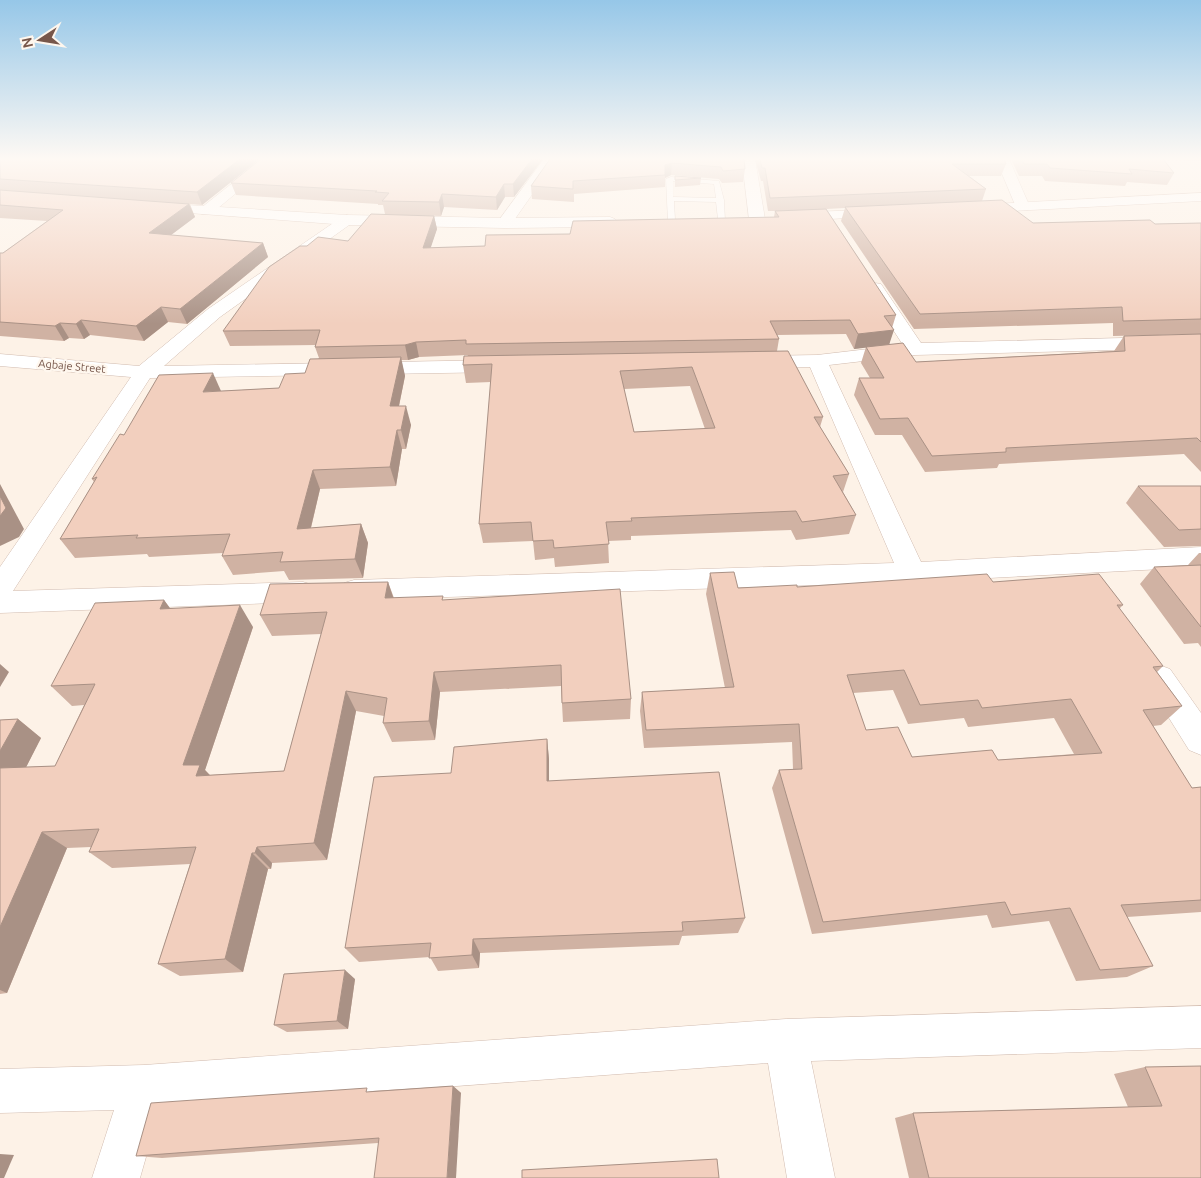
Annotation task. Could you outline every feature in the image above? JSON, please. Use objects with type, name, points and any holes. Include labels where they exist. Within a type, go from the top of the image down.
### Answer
[{"type":"street","points":[[262,214],[347,220],[505,224],[622,221]]},
{"type":"street","points":[[505,224],[512,214]]},
{"type":"street","points":[[756,214],[757,219]]},
{"type":"street","points":[[705,220],[851,214]]},
{"type":"street","points":[[828,215],[838,231]]},
{"type":"street","points":[[0,588],[144,372],[214,313],[347,220]]},
{"type":"street","points":[[666,221],[688,220]]},
{"type":"street","points":[[864,270],[915,349]]},
{"type":"street","points":[[738,363],[817,361],[915,349],[1201,342]]},
{"type":"street","name":"Agbaje Street","points":[[0,360],[144,372],[520,366]]},
{"type":"street","points":[[817,361],[912,572]]},
{"type":"street","points":[[0,602],[912,572],[1201,557]]},
{"type":"street","points":[[1081,563],[1097,587]]},
{"type":"street","points":[[1146,660],[1201,740]]},
{"type":"street","points":[[0,1090],[144,1087],[786,1040],[1201,1027]]},
{"type":"street","points":[[786,1040],[811,1178]]},
{"type":"street","points":[[116,1178],[144,1087]]},
{"type":"lane","points":[[666,221],[667,214]]},
{"type":"lane","points":[[721,214],[722,219]]},
{"type":"building","points":[[57,214],[175,214],[149,233],[263,243],[180,309],[161,307],[136,326],[81,320],[76,324],[60,323],[55,326],[0,322],[0,253],[3,253]]},
{"type":"building","points":[[371,214],[434,216],[423,248],[485,246],[486,235],[570,234],[573,221],[779,217],[777,214],[829,214],[896,315],[884,316],[894,330],[858,334],[850,320],[770,321],[779,339],[466,344],[466,340],[416,342],[405,345],[315,347],[320,330],[223,331],[269,267],[300,246],[307,246],[318,237],[348,241]]},
{"type":"building","points":[[850,214],[1021,214],[1033,223],[1150,220],[1155,224],[1201,223],[1201,319],[1123,321],[1122,307],[920,314]]},
{"type":"building","points":[[1201,334],[1201,442],[1197,438],[1006,448],[1006,452],[932,456],[908,418],[880,419],[859,378],[884,378],[866,347],[903,343],[916,362],[1125,351],[1124,336]]},
{"type":"building","points":[[788,351],[823,417],[814,417],[849,474],[833,476],[856,515],[802,522],[796,511],[631,518],[632,521],[606,522],[609,544],[554,548],[553,540],[533,541],[531,522],[479,524],[492,364],[463,365],[464,356]],"holes":[[[692,367],[715,428],[634,432],[620,371]]]},
{"type":"building","points":[[401,357],[390,406],[406,406],[401,430],[397,430],[390,467],[313,470],[297,529],[361,524],[355,559],[280,562],[283,552],[222,556],[230,534],[136,538],[138,535],[60,539],[97,477],[92,479],[120,434],[124,435],[159,375],[213,373],[203,392],[279,388],[285,374],[305,373],[310,359]]},
{"type":"building","points":[[1138,486],[1201,486],[1201,529],[1179,530]]},
{"type":"building","points":[[0,496],[6,508],[0,516]]},
{"type":"building","points":[[1201,565],[1201,627],[1154,567]]},
{"type":"building","points":[[734,572],[738,588],[797,585],[797,587],[987,574],[993,582],[1099,574],[1123,605],[1117,605],[1163,666],[1153,667],[1182,706],[1143,710],[1192,788],[1201,787],[1201,900],[1121,905],[1153,966],[1100,970],[1070,908],[1011,915],[1005,902],[823,922],[779,770],[802,769],[799,724],[646,730],[642,692],[734,687],[710,573]],"holes":[[[904,670],[920,705],[978,700],[982,708],[1071,699],[1102,753],[998,760],[992,750],[912,757],[898,727],[866,730],[847,675]]]},
{"type":"building","points":[[388,582],[385,598],[443,596],[442,600],[620,589],[631,699],[562,703],[561,665],[434,672],[429,721],[383,723],[387,698],[346,691],[314,843],[257,847],[255,853],[252,853],[225,959],[158,964],[196,847],[89,852],[99,829],[42,832],[0,927],[0,768],[55,766],[95,684],[51,686],[95,603],[164,600],[160,609],[240,605],[183,765],[200,765],[196,776],[284,771],[327,612],[260,615],[270,584]]},
{"type":"building","points":[[18,719],[0,751],[0,720]]},
{"type":"building","points":[[547,739],[547,781],[719,772],[745,918],[682,922],[683,931],[473,939],[472,955],[429,958],[431,943],[345,948],[374,777],[451,773],[454,747]]},
{"type":"building","points":[[345,970],[337,1021],[274,1025],[284,974]]},
{"type":"building","points":[[1201,1066],[1201,1178],[929,1178],[913,1113],[1162,1106],[1145,1067]]},
{"type":"building","points":[[453,1086],[447,1178],[374,1178],[379,1138],[136,1156],[151,1103],[367,1088],[366,1092]]},
{"type":"building","points":[[717,1159],[719,1178],[522,1178],[522,1170]]}]
